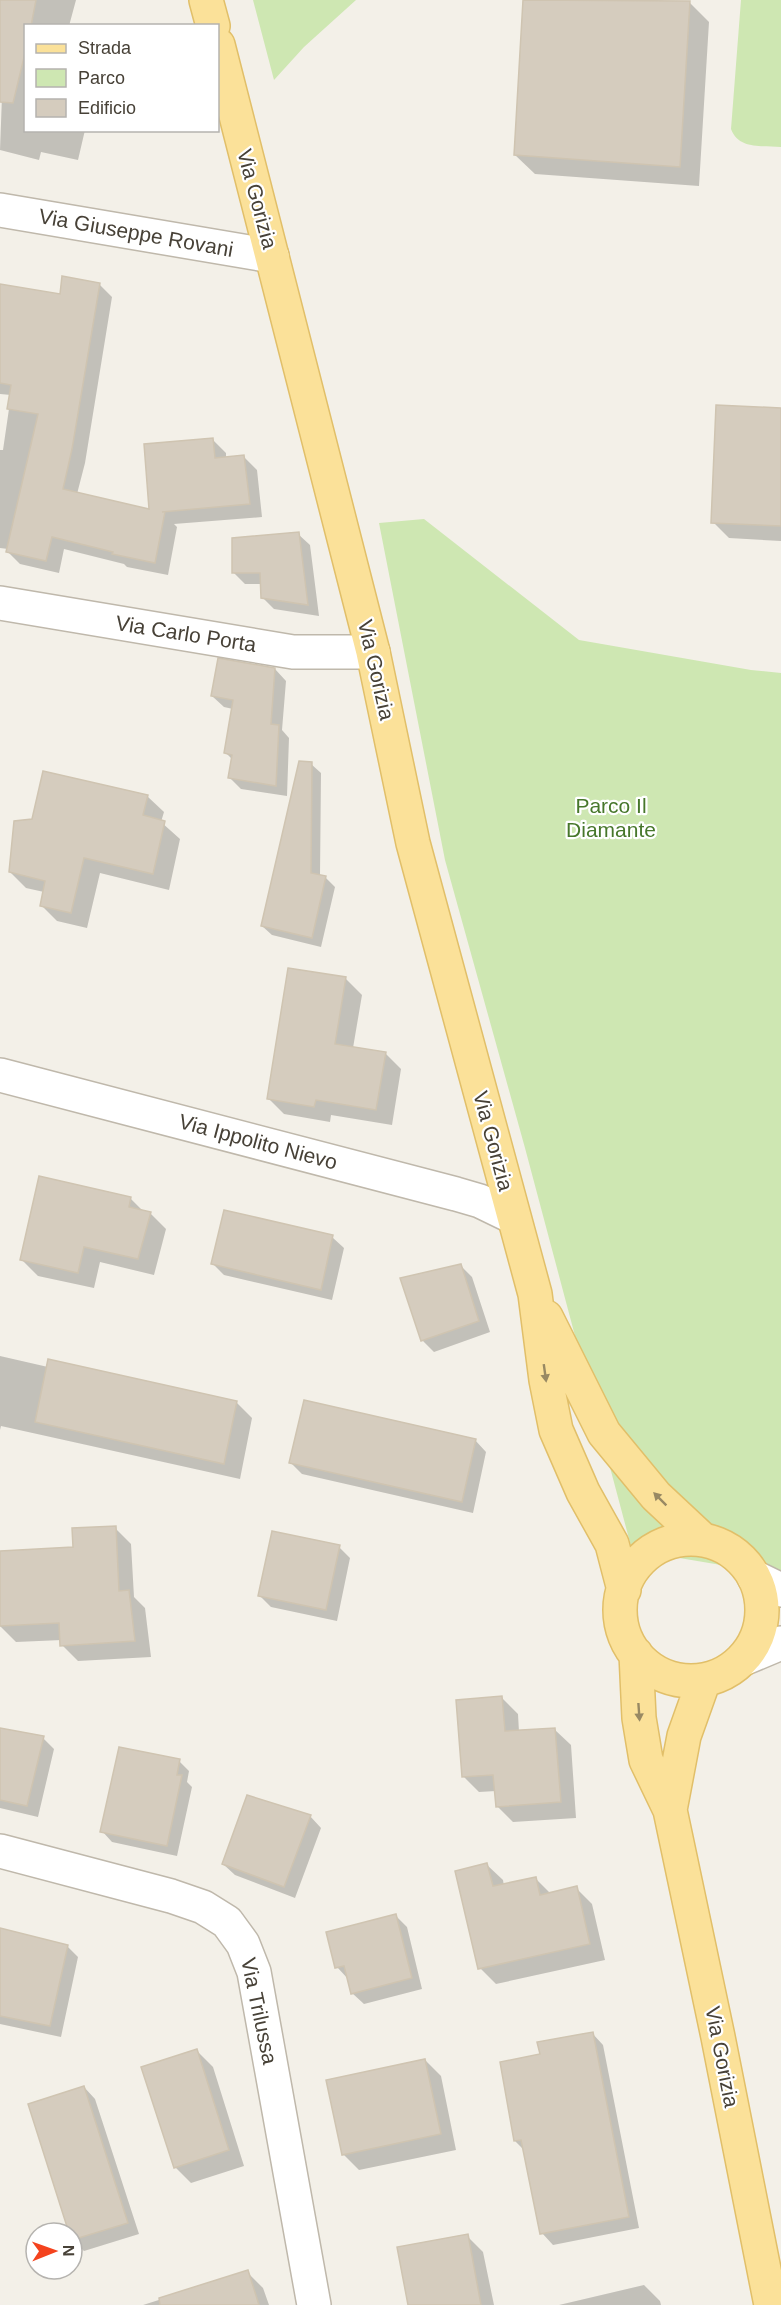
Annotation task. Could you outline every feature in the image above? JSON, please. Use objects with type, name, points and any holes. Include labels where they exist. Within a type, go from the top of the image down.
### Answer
[{"type":"main road","points":[[206,0],[212,24]]},
{"type":"main road","name":"Via Gorizia","points":[[219,49],[373,652],[413,843],[535,1294],[546,1380],[556,1430],[583,1492],[612,1544],[624,1590]]},
{"type":"main road","name":"Via Gorizia","points":[[535,1294],[604,1433],[656,1496],[702,1539]]},
{"type":"main road","points":[[702,1539],[723,1547],[741,1559],[767,1584],[761,1598],[761,1620],[755,1641],[743,1659],[725,1673],[704,1680],[683,1681],[662,1675],[643,1663],[629,1645],[621,1624],[621,1601],[627,1579],[640,1561],[658,1547],[679,1540],[702,1539]]},
{"type":"main road","name":"Via Gorizia","points":[[636,1654],[639,1718],[646,1760],[670,1810],[771,2305]]},
{"type":"main road","name":"Via Gorizia","points":[[670,1810],[684,1736],[704,1680]]},
{"type":"street","name":"Via Giuseppe Rovani","points":[[0,210],[272,256]]},
{"type":"street","name":"Via Carlo Porta","points":[[0,603],[293,652],[373,652]]},
{"type":"street","name":"Via Ippolito Nievo","points":[[0,1075],[456,1194],[480,1201],[513,1217]]},
{"type":"street","points":[[743,1659],[781,1643]]},
{"type":"street","name":"Via Trilussa","points":[[0,1851],[171,1896],[203,1907],[226,1922],[243,1944],[254,1972],[314,2305]]},
{"type":"green space","points":[[253,0],[356,0],[304,47],[274,80]]},
{"type":"green space","points":[[741,0],[781,0],[781,147],[745,143],[735,136],[731,129]]},
{"type":"green space","name":"Parco Il Diamante","points":[[424,519],[579,640],[751,670],[781,673],[781,1575],[632,1550],[525,1148],[445,860],[379,523]]},
{"type":"building","points":[[0,0],[36,0],[31,24],[24,24],[24,57],[13,103],[0,102]]},
{"type":"building","points":[[523,0],[690,1],[680,167],[514,155]]},
{"type":"building","points":[[62,276],[100,283],[63,489],[149,509],[144,444],[213,438],[215,458],[244,455],[250,504],[162,512],[165,512],[155,563],[52,537],[46,561],[6,552],[38,414],[7,409],[11,385],[0,383],[0,284],[60,294]]},
{"type":"building","points":[[716,405],[781,408],[781,526],[711,523]]},
{"type":"building","points":[[299,532],[308,605],[261,598],[260,573],[232,573],[232,538]]},
{"type":"building","points":[[218,658],[275,668],[271,724],[279,725],[276,786],[228,778],[232,755],[224,753],[233,700],[211,696]]},
{"type":"building","points":[[299,761],[312,762],[311,873],[326,876],[312,938],[261,926]]},
{"type":"building","points":[[43,771],[148,795],[143,815],[165,821],[153,874],[84,858],[71,913],[40,906],[45,881],[9,872],[14,821],[32,819]]},
{"type":"building","points":[[288,968],[346,977],[335,1044],[386,1052],[376,1110],[316,1100],[314,1107],[267,1099]]},
{"type":"building","points":[[39,1176],[131,1197],[129,1207],[151,1212],[138,1259],[84,1247],[78,1273],[20,1260]]},
{"type":"building","points":[[224,1210],[333,1235],[321,1290],[211,1264]]},
{"type":"building","points":[[461,1264],[479,1321],[421,1341],[400,1278]]},
{"type":"building","points":[[48,1359],[237,1401],[224,1464],[35,1422]]},
{"type":"building","points":[[304,1400],[476,1439],[462,1502],[289,1463]]},
{"type":"building","points":[[116,1526],[119,1591],[129,1590],[135,1641],[60,1646],[59,1623],[0,1626],[0,1551],[73,1547],[72,1528]]},
{"type":"building","points":[[272,1531],[340,1545],[326,1610],[258,1596]]},
{"type":"building","points":[[502,1696],[505,1731],[555,1728],[561,1802],[496,1807],[493,1775],[462,1777],[456,1700]]},
{"type":"building","points":[[0,1728],[44,1736],[27,1806],[0,1800]]},
{"type":"building","points":[[119,1747],[180,1759],[177,1775],[182,1775],[167,1846],[100,1832]]},
{"type":"building","points":[[247,1795],[311,1815],[284,1887],[222,1864]]},
{"type":"building","points":[[487,1863],[493,1886],[536,1877],[540,1895],[577,1886],[590,1944],[478,1969],[455,1871]]},
{"type":"building","points":[[396,1914],[412,1978],[351,1994],[344,1966],[335,1968],[326,1932]]},
{"type":"building","points":[[0,1928],[68,1945],[50,2026],[0,2016]]},
{"type":"building","points":[[593,2032],[629,2217],[540,2234],[521,2140],[514,2141],[500,2062],[540,2054],[537,2042]]},
{"type":"building","points":[[197,2049],[229,2150],[174,2168],[141,2067]]},
{"type":"building","points":[[425,2059],[441,2134],[342,2155],[326,2080]]},
{"type":"building","points":[[84,2086],[128,2223],[84,2236],[84,2221],[65,2221],[28,2104]]},
{"type":"building","points":[[468,2234],[481,2305],[408,2305],[397,2247]]},
{"type":"building","points":[[248,2270],[259,2305],[160,2305],[159,2298]]}]
